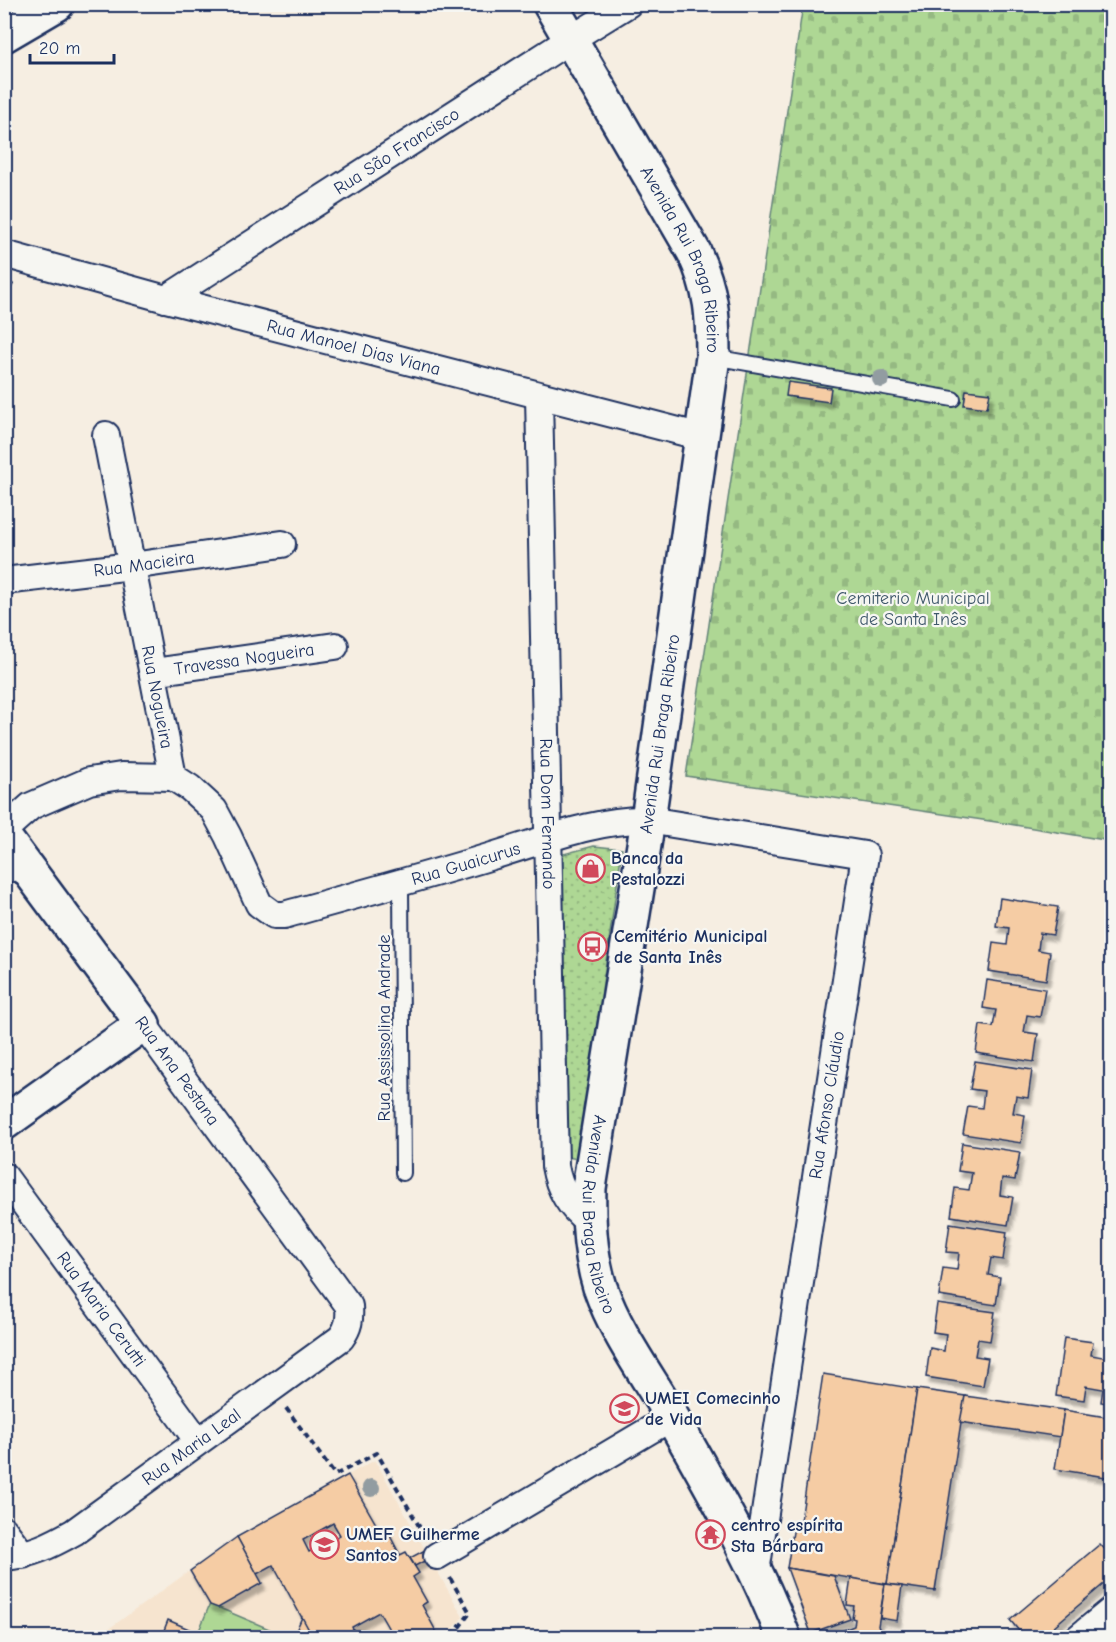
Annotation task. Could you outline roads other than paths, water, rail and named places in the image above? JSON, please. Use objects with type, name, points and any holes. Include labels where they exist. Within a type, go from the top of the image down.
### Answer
[{"type":"main road","points":[[4,34],[57,4]]},
{"type":"main road","name":"Avenida Rui Braga Ribeiro","points":[[550,4],[694,252],[704,274],[713,315],[713,357],[648,820],[591,1172],[588,1221],[592,1254],[606,1302],[672,1417],[756,1572],[784,1638]]},
{"type":"main road","name":"Rua Ana Pestana","points":[[4,837],[18,873],[143,1024]]},
{"type":"main road","points":[[4,1123],[143,1024]]},
{"type":"street","name":"Rua São Francisco","points":[[166,299],[628,4]]},
{"type":"street","name":"Rua Manoel Dias Viana","points":[[4,254],[166,299],[702,437]]},
{"type":"street","name":"Rua Dom Fernando","points":[[539,396],[555,1166],[566,1197],[580,1215],[588,1221]]},
{"type":"street","name":"Rua Nogueira","points":[[106,435],[174,777]]},
{"type":"street","name":"Rua Macieira","points":[[4,581],[132,566],[282,544]]},
{"type":"street","name":"Travessa Nogueira","points":[[153,672],[335,646]]},
{"type":"street","points":[[4,830],[31,806],[88,781],[121,776],[174,777]]},
{"type":"street","name":"Rua Guaicurus","points":[[174,777],[214,810],[259,904],[274,915],[284,915],[401,884],[610,822],[648,820]]},
{"type":"street","name":"Rua Afonso Cláudio","points":[[648,820],[865,855],[756,1572]]},
{"type":"street","name":"Rua Ana Pestana","points":[[143,1024],[349,1306]]},
{"type":"street","name":"Rua Maria Cerutti","points":[[4,1176],[198,1441]]},
{"type":"street","name":"Rua Maria Leal","points":[[14,1556],[48,1547],[74,1532],[341,1338],[347,1330],[350,1319],[349,1306]]},
{"type":"street","points":[[437,1556],[672,1417]]},
{"type":"street","points":[[4,1530],[14,1556]]},
{"type":"street","points":[[1090,1634],[1112,1610]]},
{"type":"lane","points":[[713,357],[952,399]]},
{"type":"lane","name":"Rua Assissolina Andrade","points":[[401,884],[403,1173]]},
{"type":"place","name":"Banca da Pestalozzi","points":[[590,868]]},
{"type":"place","name":"Cemitério Municipal de Santa Inês","points":[[593,946]]},
{"type":"place","name":"UMEI Comecinho de Vida","points":[[624,1408]]},
{"type":"place","name":"centro espírita Sta Bárbara","points":[[710,1535]]},
{"type":"place","name":"UMEF Guilherme Santos","points":[[325,1544]]},
{"type":"park label","name":"Cemiterio Municipal de Santa Inês","points":[[913,608]]}]
